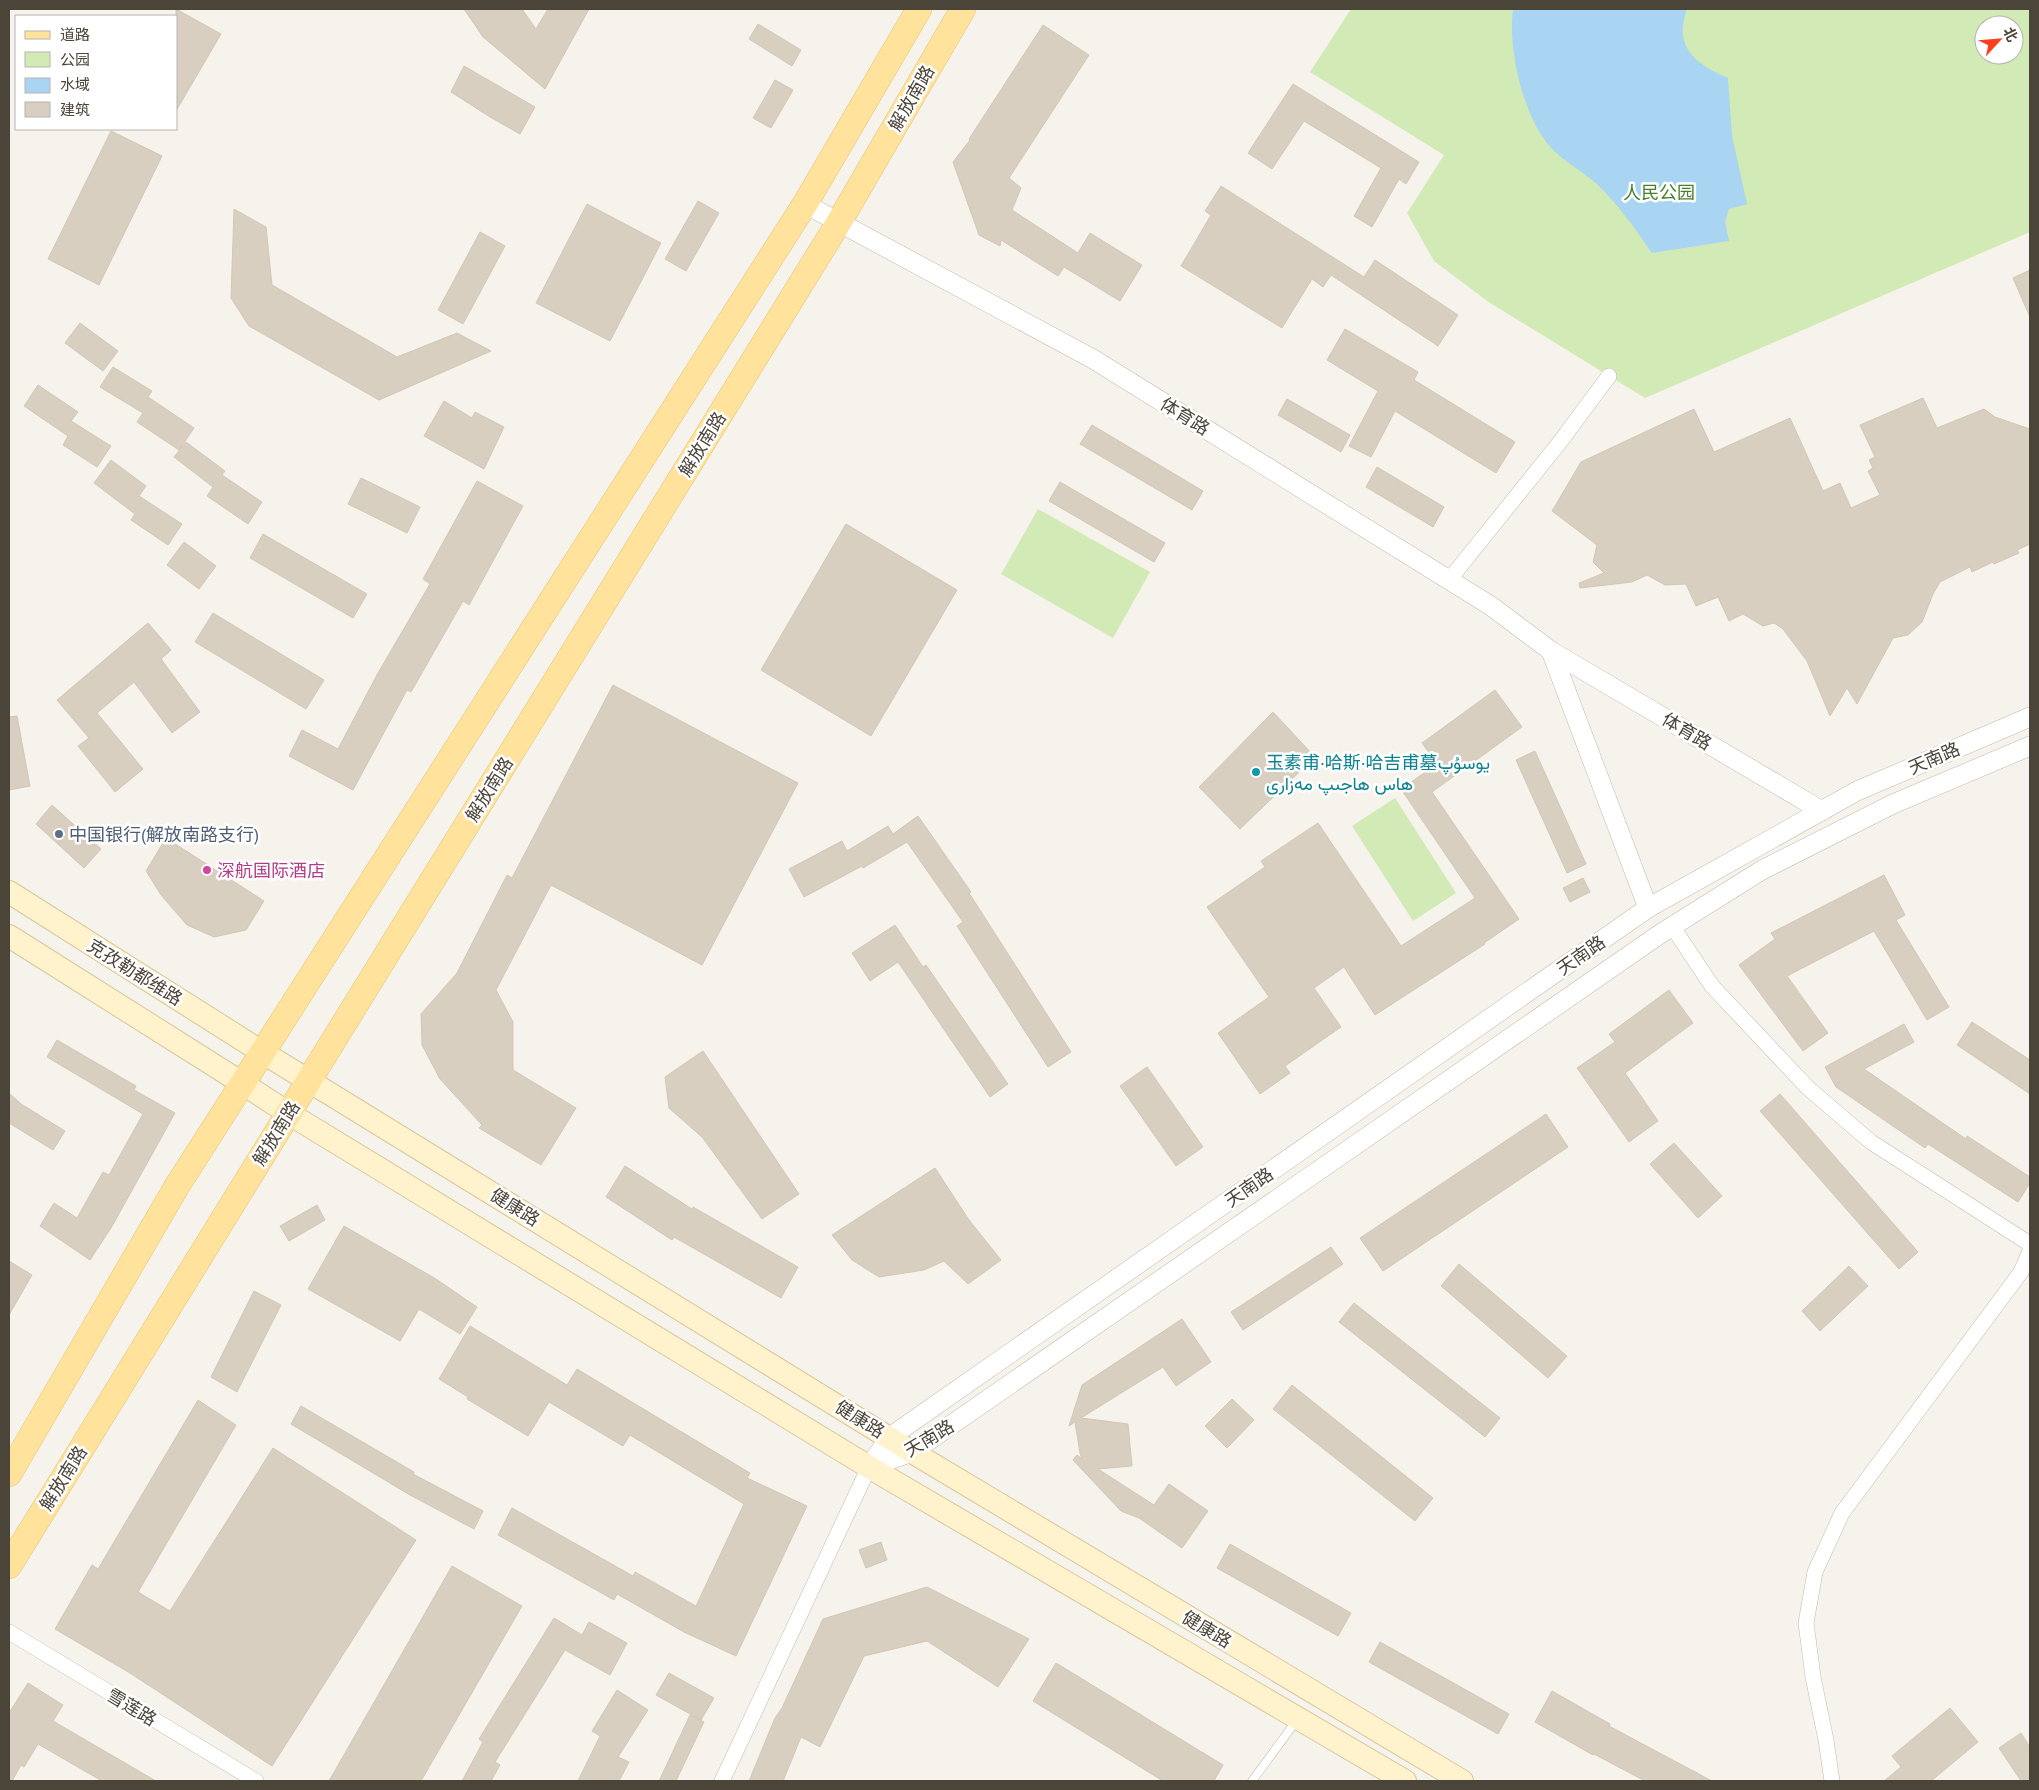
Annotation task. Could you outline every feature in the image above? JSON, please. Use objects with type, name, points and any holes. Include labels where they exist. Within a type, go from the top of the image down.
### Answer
[{"type":"main road","points":[[9,1474],[176,1186],[805,204],[919,9]]},
{"type":"main road","name":"解放南路","points":[[9,1566],[839,222],[964,9]]},
{"type":"main road","name":"克孜勒都维路","points":[[9,892],[262,1052]]},
{"type":"main road","name":"克孜勒都维路","points":[[9,936],[242,1082]]},
{"type":"main road","name":"健康路","points":[[262,1052],[912,1452],[1462,1781]]},
{"type":"main road","name":"健康路","points":[[242,1082],[288,1113],[869,1467],[1405,1781]]},
{"type":"street","name":"体育路","points":[[805,204],[1093,359],[1491,606],[1552,651],[1822,811]]},
{"type":"street","points":[[1449,580],[1560,442],[1609,376]]},
{"type":"street","points":[[1552,651],[1648,908]]},
{"type":"street","name":"天南路","points":[[869,1467],[890,1437],[1648,908],[1857,791],[2030,717]]},
{"type":"street","name":"天南路","points":[[869,1467],[912,1452],[1672,926],[1762,870],[1893,804],[2030,746]]},
{"type":"street","points":[[1672,926],[1712,986],[1808,1088],[1871,1142],[2030,1244]]},
{"type":"street","points":[[1832,1781],[1813,1677],[1806,1623],[1815,1572],[1842,1514],[2021,1272],[2030,1251]]},
{"type":"street","points":[[722,1781],[869,1467]]},
{"type":"street","name":"雪莲路","points":[[9,1632],[256,1781]]},
{"type":"lane","points":[[1252,1781],[1298,1718]]},
{"type":"green space","name":"人民公园","points":[[1351,9],[2030,9],[2030,232],[1645,398],[1490,303],[1434,261],[1407,213],[1444,155],[1310,72]]},
{"type":"green space","points":[[1038,509],[1150,572],[1113,638],[1001,574]]},
{"type":"green space","points":[[1395,798],[1456,893],[1413,921],[1352,826]]},
{"type":"water","points":[[1513,9],[1687,9],[1683,22],[1685,44],[1697,60],[1716,73],[1728,78],[1732,136],[1747,204],[1729,209],[1725,222],[1729,241],[1652,253],[1634,227],[1600,187],[1552,149],[1538,130],[1524,97],[1515,61],[1512,25]]},
{"type":"building","points":[[176,9],[221,34],[178,108],[178,15],[176,15]]},
{"type":"building","points":[[464,9],[522,9],[536,29],[548,9],[589,9],[545,89],[483,37]]},
{"type":"building","points":[[758,24],[801,50],[792,66],[749,39]]},
{"type":"building","points":[[1043,25],[1089,55],[1009,178],[1021,188],[1012,210],[1078,253],[1090,233],[1142,265],[1120,301],[1064,267],[1058,276],[1001,240],[1000,246],[979,235],[953,162],[970,140]]},
{"type":"building","points":[[464,66],[535,107],[520,134],[451,92]]},
{"type":"building","points":[[775,80],[793,90],[771,128],[753,118]]},
{"type":"building","points":[[1293,84],[1419,162],[1406,184],[1399,179],[1372,227],[1354,216],[1381,168],[1304,121],[1272,169],[1248,153]]},
{"type":"building","points":[[111,131],[162,156],[99,285],[48,259]]},
{"type":"building","points":[[1221,186],[1364,277],[1375,260],[1458,315],[1438,346],[1331,275],[1323,287],[1312,279],[1282,328],[1181,266],[1211,215],[1205,211]]},
{"type":"building","points":[[698,201],[719,213],[686,271],[665,259]]},
{"type":"building","points":[[587,204],[661,243],[610,341],[536,303]]},
{"type":"building","points":[[234,209],[266,227],[272,285],[397,357],[457,333],[491,351],[379,400],[249,326],[231,298]]},
{"type":"building","points":[[480,232],[505,246],[463,324],[438,310]]},
{"type":"building","points":[[2030,270],[2030,317],[2013,278]]},
{"type":"building","points":[[80,323],[118,351],[103,371],[65,343]]},
{"type":"building","points":[[1345,329],[1418,372],[1414,380],[1515,442],[1496,473],[1395,411],[1371,457],[1349,446],[1378,391],[1327,360]]},
{"type":"building","points":[[113,367],[152,391],[148,397],[194,428],[179,450],[137,422],[143,413],[100,387]]},
{"type":"building","points":[[38,385],[78,412],[71,421],[111,446],[97,467],[63,445],[68,436],[24,406]]},
{"type":"building","points":[[1923,398],[1937,428],[1984,409],[1995,417],[2030,429],[2030,544],[2017,550],[2019,553],[1994,564],[1993,562],[1972,572],[1970,567],[1940,582],[1922,622],[1908,635],[1893,638],[1857,704],[1847,688],[1830,716],[1807,661],[1783,629],[1774,623],[1763,626],[1743,614],[1729,621],[1718,597],[1696,606],[1686,584],[1665,585],[1647,575],[1632,582],[1580,588],[1579,583],[1604,573],[1593,562],[1597,545],[1552,511],[1581,462],[1694,409],[1714,452],[1790,418],[1823,491],[1840,483],[1851,508],[1880,495],[1868,471],[1873,468],[1869,460],[1875,457],[1860,425]]},
{"type":"building","points":[[1287,399],[1350,435],[1341,452],[1278,415]]},
{"type":"building","points":[[444,401],[472,418],[475,412],[504,427],[484,469],[424,436]]},
{"type":"building","points":[[1092,425],[1203,491],[1192,510],[1080,444]]},
{"type":"building","points":[[186,442],[225,471],[222,475],[262,502],[248,524],[207,496],[213,487],[174,457]]},
{"type":"building","points":[[111,460],[146,486],[139,496],[182,524],[168,545],[131,520],[135,514],[94,483]]},
{"type":"building","points":[[1377,467],[1444,507],[1433,527],[1366,487]]},
{"type":"building","points":[[361,478],[420,507],[407,533],[348,504]]},
{"type":"building","points":[[477,481],[523,506],[469,605],[463,601],[411,692],[407,690],[353,790],[289,756],[302,730],[338,749],[378,673],[430,584],[423,579]]},
{"type":"building","points":[[1060,482],[1165,543],[1154,562],[1049,501]]},
{"type":"building","points":[[846,524],[957,590],[871,736],[761,670]]},
{"type":"building","points":[[263,534],[367,594],[353,618],[250,558]]},
{"type":"building","points":[[184,542],[216,566],[199,589],[167,565]]},
{"type":"building","points":[[213,613],[324,680],[306,709],[195,642]]},
{"type":"building","points":[[148,623],[171,650],[161,659],[200,712],[172,733],[134,682],[97,713],[143,769],[115,792],[78,746],[89,738],[57,700]]},
{"type":"building","points":[[613,685],[798,783],[702,965],[551,885],[496,990],[513,1022],[513,1070],[576,1108],[541,1165],[479,1128],[482,1125],[440,1079],[422,1045],[421,1014],[457,973],[507,875],[512,878]]},
{"type":"building","points":[[1495,690],[1522,727],[1432,792],[1519,919],[1485,944],[1375,1015],[1344,967],[1314,988],[1341,1027],[1285,1066],[1290,1073],[1260,1094],[1218,1033],[1269,997],[1207,907],[1265,867],[1261,861],[1318,823],[1401,946],[1475,898],[1401,789],[1437,764],[1422,743]]},
{"type":"building","name":"玉素甫·哈斯·哈吉甫墓يوسۇپ ھاس ھاجىپ مەزارى","points":[[1273,712],[1315,757],[1240,829],[1199,787]]},
{"type":"building","points":[[17,716],[30,786],[9,790],[9,717]]},
{"type":"building","points":[[1535,751],[1586,864],[1567,873],[1516,760]]},
{"type":"building","points":[[52,805],[101,849],[84,868],[36,824]]},
{"type":"building","points":[[918,816],[971,892],[969,893],[1071,1052],[1048,1067],[957,926],[963,922],[907,842],[863,868],[862,866],[804,897],[789,869],[842,841],[847,851],[888,826],[893,834]]},
{"type":"building","points":[[166,838],[264,901],[246,930],[214,937],[187,925],[161,895],[146,871]]},
{"type":"building","points":[[1884,875],[1905,915],[1896,920],[1949,1007],[1927,1020],[1874,931],[1787,976],[1828,1033],[1803,1051],[1739,965],[1775,939],[1771,933]]},
{"type":"building","points":[[1583,878],[1590,892],[1570,902],[1563,888]]},
{"type":"building","points":[[895,925],[923,967],[926,965],[1008,1084],[990,1097],[898,962],[870,981],[852,953]]},
{"type":"building","points":[[1669,990],[1693,1023],[1625,1073],[1658,1121],[1629,1142],[1577,1068],[1615,1042],[1609,1034]]},
{"type":"building","points":[[1972,1022],[2030,1060],[2030,1094],[1957,1045]]},
{"type":"building","points":[[1904,1024],[1914,1042],[1864,1069],[1966,1139],[1967,1136],[2030,1177],[2030,1183],[2018,1202],[1928,1144],[1925,1148],[1836,1087],[1825,1067]]},
{"type":"building","points":[[57,1040],[136,1086],[134,1090],[175,1113],[111,1228],[90,1260],[40,1226],[54,1203],[77,1218],[103,1172],[109,1175],[143,1114],[47,1057]]},
{"type":"building","points":[[703,1051],[799,1194],[762,1219],[702,1137],[669,1108],[665,1077]]},
{"type":"building","points":[[1147,1067],[1203,1147],[1176,1166],[1120,1086]]},
{"type":"building","points":[[9,1093],[21,1104],[65,1131],[53,1150],[9,1123]]},
{"type":"building","points":[[1780,1094],[1918,1252],[1899,1269],[1760,1111]]},
{"type":"building","points":[[1546,1114],[1568,1147],[1383,1271],[1360,1238]]},
{"type":"building","points":[[1674,1143],[1722,1196],[1698,1218],[1650,1164]]},
{"type":"building","points":[[625,1166],[692,1209],[693,1207],[798,1267],[781,1298],[674,1237],[672,1240],[606,1197]]},
{"type":"building","points":[[935,1168],[969,1220],[1001,1260],[968,1284],[944,1261],[924,1270],[879,1277],[852,1260],[832,1235]]},
{"type":"building","points":[[317,1205],[325,1220],[289,1241],[280,1226]]},
{"type":"building","points":[[344,1226],[436,1279],[477,1307],[460,1334],[419,1309],[400,1341],[308,1289]]},
{"type":"building","points":[[1331,1247],[1343,1264],[1243,1330],[1231,1312]]},
{"type":"building","points":[[9,1261],[32,1275],[9,1315]]},
{"type":"building","points":[[1459,1264],[1567,1356],[1548,1378],[1441,1286]]},
{"type":"building","points":[[1849,1266],[1868,1286],[1820,1331],[1802,1311]]},
{"type":"building","points":[[254,1291],[281,1305],[237,1392],[211,1377]]},
{"type":"building","points":[[1354,1303],[1500,1418],[1485,1437],[1339,1322]]},
{"type":"building","points":[[1182,1319],[1211,1362],[1176,1386],[1163,1367],[1081,1418],[1128,1424],[1132,1466],[1098,1469],[1154,1505],[1169,1484],[1208,1511],[1182,1548],[1139,1518],[1121,1511],[1073,1460],[1077,1455],[1082,1459],[1075,1422],[1069,1426],[1082,1385]]},
{"type":"building","points":[[470,1326],[567,1385],[577,1369],[750,1473],[747,1478],[807,1506],[736,1656],[684,1632],[617,1594],[614,1600],[498,1535],[512,1508],[633,1576],[635,1572],[696,1606],[744,1504],[630,1435],[623,1446],[549,1402],[528,1436],[467,1399],[468,1397],[439,1379]]},
{"type":"building","points":[[1292,1385],[1433,1498],[1415,1521],[1273,1409]]},
{"type":"building","points":[[1232,1399],[1254,1420],[1227,1448],[1205,1426]]},
{"type":"building","points":[[198,1400],[236,1425],[138,1592],[170,1611],[273,1448],[416,1540],[272,1766],[130,1673],[55,1629],[92,1565],[98,1569]]},
{"type":"building","points":[[301,1406],[414,1472],[413,1474],[483,1511],[474,1529],[410,1495],[291,1424]]},
{"type":"building","points":[[881,1542],[887,1560],[866,1568],[859,1550]]},
{"type":"building","points":[[1230,1544],[1351,1613],[1338,1636],[1217,1568]]},
{"type":"building","points":[[452,1566],[522,1606],[421,1781],[329,1781]]},
{"type":"building","points":[[927,1587],[1029,1639],[998,1687],[927,1641],[864,1656],[820,1747],[801,1737],[783,1781],[749,1781],[775,1718],[782,1708],[823,1619]]},
{"type":"building","points":[[554,1618],[582,1635],[589,1622],[627,1643],[610,1675],[565,1650],[495,1762],[500,1765],[491,1781],[462,1781],[483,1742],[479,1739]]},
{"type":"building","points":[[1380,1642],[1509,1714],[1498,1734],[1369,1662]]},
{"type":"building","points":[[1056,1663],[1223,1765],[1214,1781],[1163,1781],[1033,1701]]},
{"type":"building","points":[[669,1673],[714,1698],[701,1720],[656,1695]]},
{"type":"building","points":[[28,1683],[63,1705],[53,1721],[156,1781],[102,1781],[38,1744],[24,1767],[21,1765],[12,1781],[9,1781],[9,1713]]},
{"type":"building","points":[[617,1690],[648,1710],[618,1757],[629,1762],[619,1781],[578,1781],[600,1736],[592,1731]]},
{"type":"building","points":[[1552,1691],[1610,1724],[1609,1726],[1712,1781],[1645,1781],[1593,1755],[1535,1722]]},
{"type":"building","points":[[1950,1708],[1978,1742],[1931,1781],[1884,1781],[1901,1767],[1892,1756]]},
{"type":"building","points":[[690,1715],[704,1722],[676,1781],[659,1781]]},
{"type":"building","points":[[2021,1733],[2030,1747],[2030,1781],[2021,1781],[1999,1748]]},
{"type":"place","name":"玉素甫·哈斯·哈吉甫墓يوسۇپ ھاس ھاجىپ مەزارى","points":[[1256,772]]},
{"type":"place","name":"中国银行(解放南路支行)","points":[[59,834]]},
{"type":"place","name":"深航国际酒店","points":[[207,870]]}]
